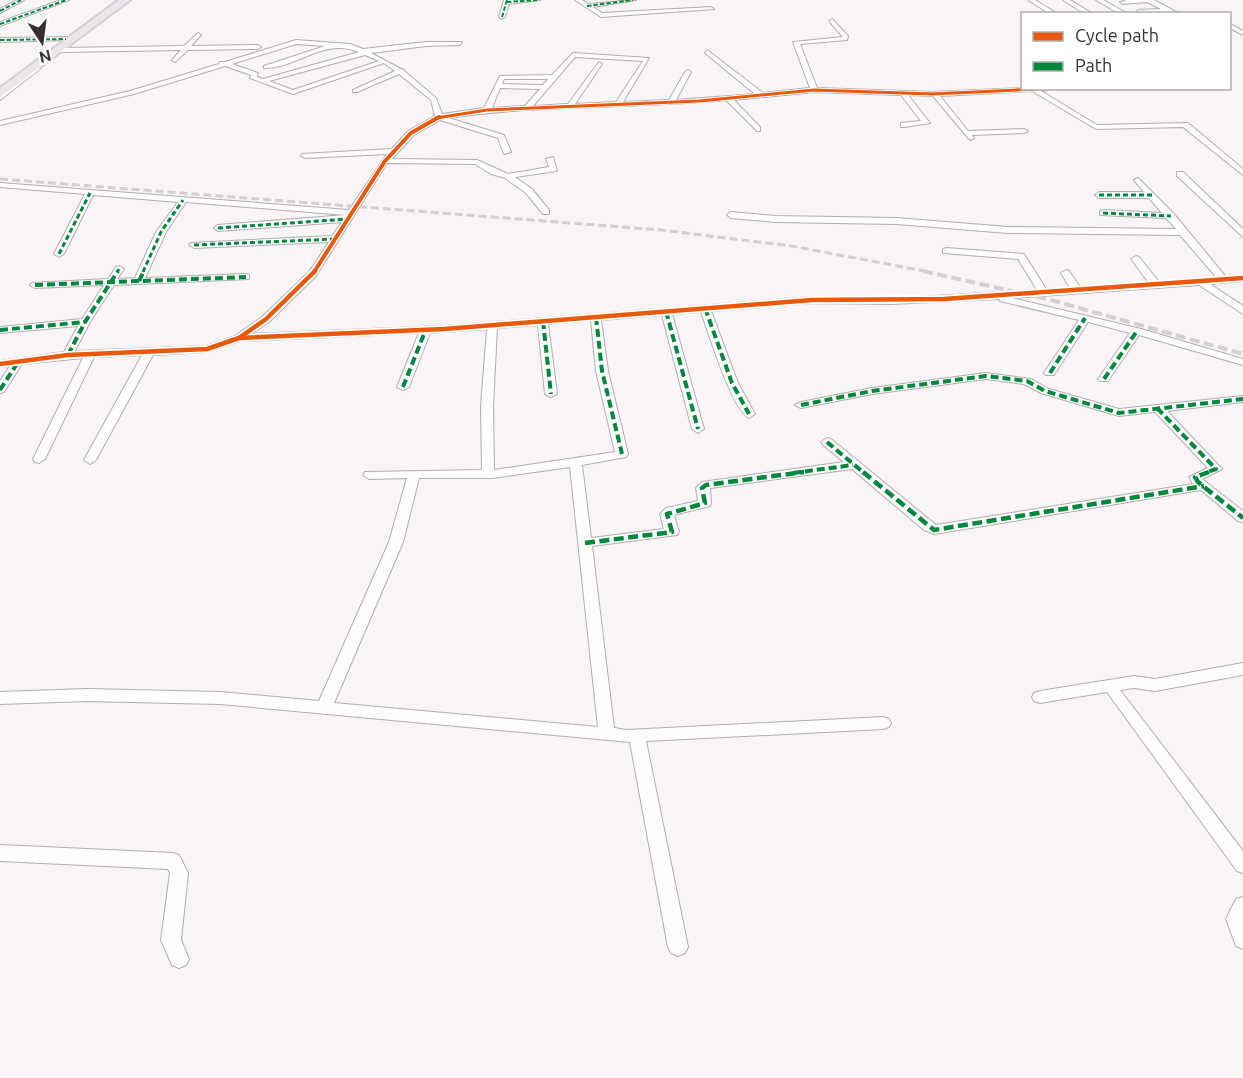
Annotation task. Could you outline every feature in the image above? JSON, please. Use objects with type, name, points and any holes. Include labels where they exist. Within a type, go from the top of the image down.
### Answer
[{"type":"main road","points":[[64,45],[117,0]]},
{"type":"main road","points":[[0,94],[125,0]]},
{"type":"street","points":[[0,12],[21,0]]},
{"type":"street","points":[[0,24],[66,0]]},
{"type":"street","points":[[502,17],[507,1],[537,0]]},
{"type":"street","points":[[579,0],[601,15],[711,9]]},
{"type":"street","points":[[587,6],[633,0]]},
{"type":"street","points":[[1031,0],[1052,12]]},
{"type":"street","points":[[1066,0],[1087,12]]},
{"type":"street","points":[[1099,0],[1121,12]]},
{"type":"street","points":[[1123,2],[1148,0],[1173,12]]},
{"type":"street","points":[[1138,12],[1169,10]]},
{"type":"street","points":[[0,12],[23,16]]},
{"type":"street","points":[[814,90],[796,42],[845,39],[846,37],[832,21]]},
{"type":"street","points":[[175,60],[198,35]]},
{"type":"street","points":[[0,40],[64,45],[186,48],[279,47]]},
{"type":"street","points":[[0,123],[132,93],[222,63],[296,42],[335,44],[366,52],[384,61],[401,71],[434,99],[439,117]]},
{"type":"street","points":[[262,81],[366,52],[426,44],[460,43]]},
{"type":"street","points":[[266,67],[335,44]]},
{"type":"street","points":[[707,52],[761,95]]},
{"type":"street","points":[[526,108],[573,55],[647,59],[618,105]]},
{"type":"street","points":[[0,88],[47,57]]},
{"type":"street","points":[[0,98],[47,57]]},
{"type":"street","points":[[222,63],[256,74],[252,77],[293,92],[384,61]]},
{"type":"street","points":[[570,106],[598,64]]},
{"type":"street","points":[[355,91],[401,71]]},
{"type":"street","points":[[671,103],[688,72]]},
{"type":"street","points":[[487,110],[503,76],[553,77]]},
{"type":"street","points":[[497,86],[545,87]]},
{"type":"street","points":[[0,364],[68,355],[207,349],[239,338],[266,319],[313,273],[385,161],[411,132],[439,117],[487,110],[570,106],[591,109],[814,90],[935,94],[1034,90],[1096,127],[1185,125],[1243,173]]},
{"type":"street","points":[[903,93],[926,123],[904,125]]},
{"type":"street","points":[[935,94],[968,136],[1024,131]]},
{"type":"street","points":[[729,99],[758,129]]},
{"type":"street","points":[[439,117],[497,135],[503,141],[507,152]]},
{"type":"street","points":[[305,156],[394,151]]},
{"type":"street","points":[[507,176],[554,169],[550,159]]},
{"type":"street","points":[[385,161],[477,162],[489,170],[507,176],[530,191],[546,212]]},
{"type":"street","points":[[1180,174],[1243,234]]},
{"type":"street","points":[[1138,180],[1224,280]]},
{"type":"street","points":[[0,186],[349,216]]},
{"type":"street","points":[[59,254],[90,193]]},
{"type":"street","points":[[1100,195],[1152,195]]},
{"type":"street","points":[[139,281],[161,232],[183,200]]},
{"type":"street","points":[[1102,213],[1171,216]]},
{"type":"street","points":[[731,214],[775,219],[896,221],[1008,231],[1185,232]]},
{"type":"street","points":[[218,228],[349,216]]},
{"type":"street","points":[[194,244],[334,240]]},
{"type":"street","points":[[946,251],[1021,256],[1043,292]]},
{"type":"street","points":[[1136,259],[1157,286]]},
{"type":"street","points":[[68,355],[85,322],[119,269]]},
{"type":"street","points":[[1066,273],[1077,291]]},
{"type":"street","points":[[35,285],[246,277]]},
{"type":"street","points":[[239,338],[426,330],[813,300],[845,302],[993,297],[1242,278]]},
{"type":"street","points":[[1201,282],[1243,311]]},
{"type":"street","points":[[993,297],[1137,331],[1243,362]]},
{"type":"street","points":[[705,309],[732,383],[749,414]]},
{"type":"street","points":[[666,311],[698,429]]},
{"type":"street","points":[[369,475],[488,474],[576,463],[622,454],[602,371],[596,317]]},
{"type":"street","points":[[1050,374],[1085,318]]},
{"type":"street","points":[[543,321],[551,394]]},
{"type":"street","points":[[0,330],[85,322]]},
{"type":"street","points":[[488,474],[487,406],[492,325]]},
{"type":"street","points":[[403,387],[426,330]]},
{"type":"street","points":[[1104,379],[1137,331]]},
{"type":"street","points":[[90,460],[149,351]]},
{"type":"street","points":[[39,459],[90,354]]},
{"type":"street","points":[[0,390],[18,362]]},
{"type":"street","points":[[801,405],[872,391],[986,376],[1005,376],[1027,381],[1045,392],[1119,413],[1243,399]]},
{"type":"street","points":[[1156,408],[1216,469],[1195,477],[1243,518]]},
{"type":"street","points":[[827,442],[852,465],[934,530],[1204,486]]},
{"type":"street","points":[[576,463],[607,735]]},
{"type":"street","points":[[585,543],[672,532],[667,514],[705,503],[702,488],[706,485],[852,465]]},
{"type":"street","points":[[325,706],[396,542],[414,475]]},
{"type":"street","points":[[1040,697],[1134,682],[1155,685],[1243,669]]},
{"type":"street","points":[[1114,693],[1243,865]]},
{"type":"street","points":[[0,698],[87,695],[220,698],[637,736],[883,723]]},
{"type":"street","points":[[637,736],[678,946]]},
{"type":"street","points":[[0,853],[173,861],[179,873],[171,940],[180,959]]},
{"type":"street","points":[[1243,905],[1236,919],[1243,940]]},
{"type":"railway","points":[[0,179],[661,230],[791,246],[930,272]]},
{"type":"railway","points":[[923,271],[1051,300],[1243,354]]},
{"type":"marked path","points":[[0,11],[21,0]]},
{"type":"marked path","points":[[0,24],[66,0]]},
{"type":"marked path","points":[[502,17],[507,0]]},
{"type":"marked path","points":[[507,2],[537,0]]},
{"type":"marked path","points":[[587,6],[633,0]]},
{"type":"marked path","points":[[0,40],[66,39]]},
{"type":"marked path","points":[[59,254],[90,193]]},
{"type":"marked path","points":[[1099,195],[1152,195]]},
{"type":"marked path","points":[[139,281],[161,232],[183,200]]},
{"type":"marked path","points":[[1103,213],[1171,216]]},
{"type":"marked path","points":[[218,228],[348,219]]},
{"type":"marked path","points":[[194,245],[335,239]]},
{"type":"marked path","points":[[68,355],[85,322],[119,269]]},
{"type":"marked path","points":[[35,285],[246,277]]},
{"type":"marked path","points":[[705,308],[732,383],[749,414]]},
{"type":"marked path","points":[[666,311],[698,429]]},
{"type":"marked path","points":[[596,317],[602,371],[622,454]]},
{"type":"marked path","points":[[1050,373],[1085,318]]},
{"type":"marked path","points":[[543,321],[551,394]]},
{"type":"marked path","points":[[0,330],[85,322]]},
{"type":"marked path","points":[[403,387],[426,329]]},
{"type":"marked path","points":[[1104,379],[1137,331]]},
{"type":"marked path","points":[[0,390],[18,362]]},
{"type":"marked path","points":[[801,405],[872,391],[986,376],[1027,381],[1045,391],[1119,413],[1243,399]]},
{"type":"marked path","points":[[1157,408],[1216,469],[1195,477],[1198,482],[1243,518]]},
{"type":"marked path","points":[[827,442],[934,530],[1204,486]]},
{"type":"marked path","points":[[585,543],[672,532],[667,514],[705,503],[702,488],[706,485],[853,465]]},
{"type":"cycle path","points":[[239,338],[266,319],[313,274],[385,161],[411,133],[439,117],[487,110],[699,101],[814,90],[932,94],[1021,90]]},
{"type":"cycle path","points":[[0,364],[68,355],[207,349],[239,338],[444,329],[812,300],[944,299],[1243,278]]}]
